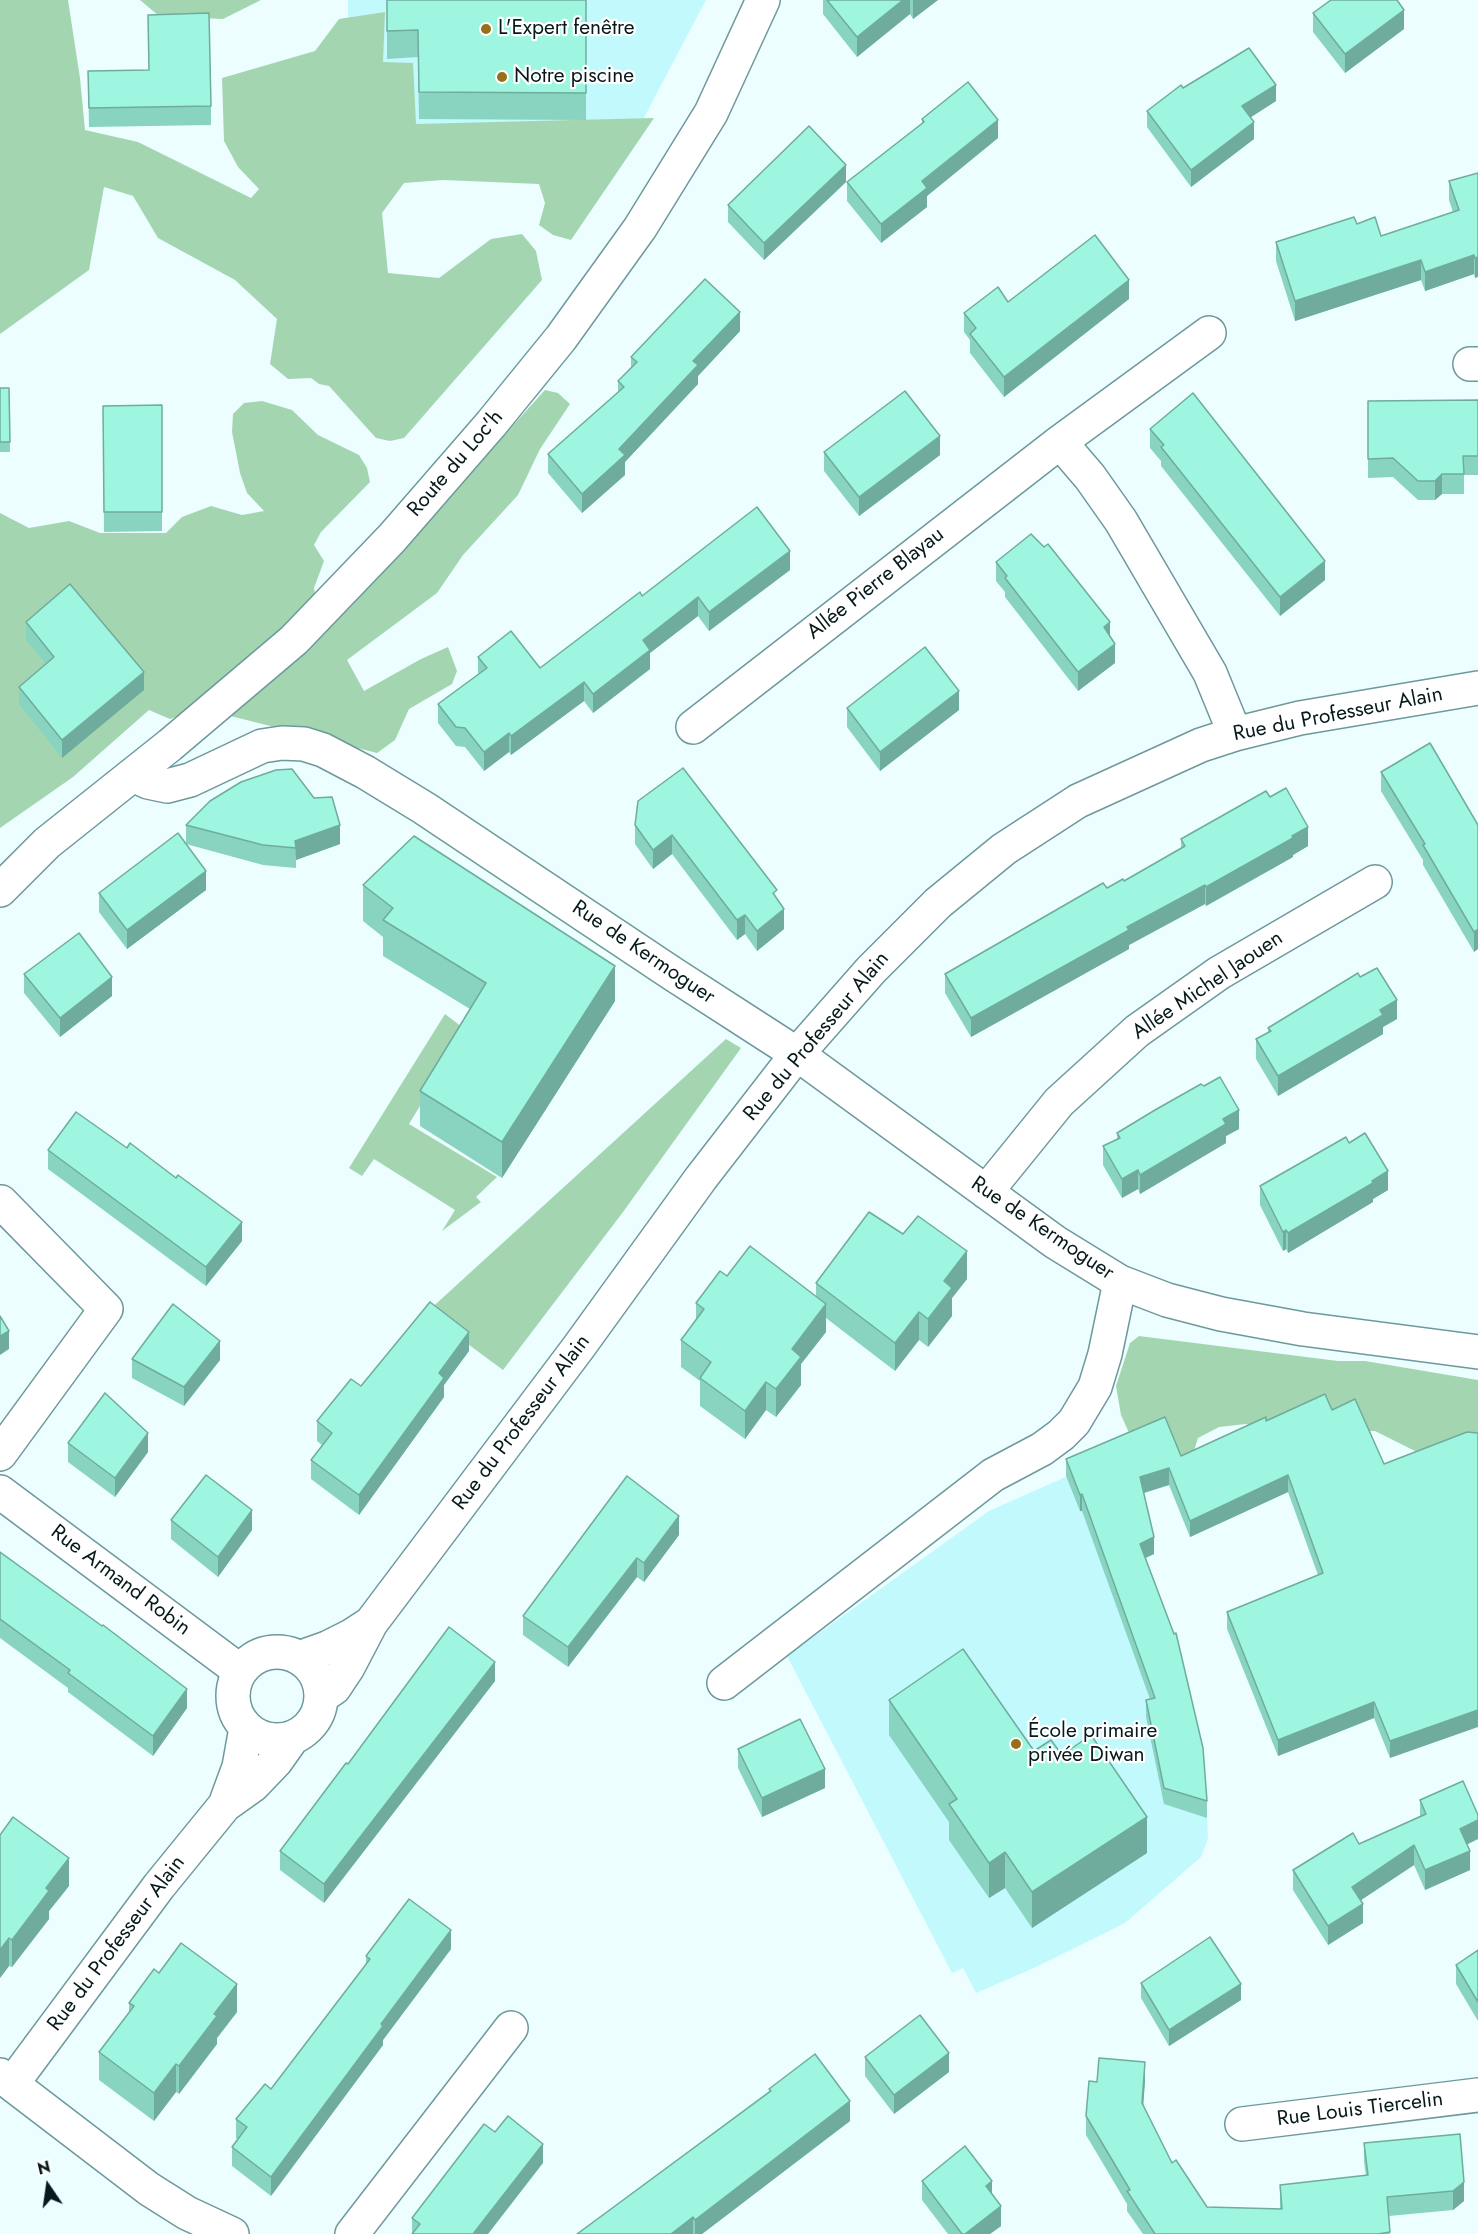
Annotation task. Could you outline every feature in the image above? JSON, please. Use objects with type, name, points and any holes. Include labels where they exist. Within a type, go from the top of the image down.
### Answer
[{"type":"street","name":"Route du Loc'h","points":[[0,872],[47,843],[133,775],[294,640],[392,538],[530,378],[614,267],[711,113],[763,0]]},
{"type":"street","name":"Allée Pierre Blayau","points":[[693,727],[1060,442],[1209,333]]},
{"type":"street","points":[[1060,442],[1090,477],[1126,529],[1210,673],[1235,734]]},
{"type":"street","name":"Rue du Professeur Alain","points":[[321,1697],[334,1688],[371,1623],[578,1348],[701,1178],[797,1054],[837,1006],[904,936],[953,890],[1004,849],[1078,801],[1170,759],[1235,734],[1300,718],[1478,688]]},
{"type":"street","name":"Rue de Kermoguer","points":[[133,775],[148,782],[167,786],[190,780],[262,746],[282,743],[304,744],[323,750],[365,772],[424,808],[797,1054],[1055,1242],[1120,1282],[1167,1300],[1221,1314],[1304,1329],[1478,1352]]},
{"type":"street","name":"Route du Loc'h","points":[[0,890],[47,843]]},
{"type":"street","name":"Allée Michel Jaouen","points":[[986,1192],[1059,1102],[1137,1031],[1219,973],[1375,882]]},
{"type":"street","points":[[0,1454],[106,1309],[1,1202]]},
{"type":"street","name":"Rue de Kermoguer","points":[[724,1683],[993,1475],[1042,1449],[1074,1422],[1095,1386],[1105,1354],[1120,1282]]},
{"type":"street","name":"Rue Armand Robin","points":[[0,1492],[240,1671]]},
{"type":"street","name":"Rue du Professeur Alain","points":[[299,1658],[327,1648],[371,1623]]},
{"type":"street","points":[[287,1653],[299,1658],[315,1674],[320,1685],[319,1710],[313,1722],[293,1737],[269,1740],[246,1728],[234,1707],[232,1694],[240,1671],[262,1655],[287,1653]]},
{"type":"street","name":"Rue du Professeur Alain","points":[[225,1805],[239,1767],[246,1728]]},
{"type":"street","name":"Rue du Professeur Alain","points":[[6,2079],[225,1805],[253,1785],[276,1761],[293,1737]]},
{"type":"street","points":[[352,2234],[511,2028]]},
{"type":"street","points":[[6,2079],[149,2189],[187,2213],[232,2234]]},
{"type":"street","name":"Rue Louis Tiercelin","points":[[1242,2124],[1478,2096]]},
{"type":"shaded area","points":[[348,0],[706,0],[620,163],[349,163]]},
{"type":"shaded area","name":"École primaire privée Diwan","points":[[1104,1460],[1205,1772],[1208,1839],[1201,1857],[1125,1923],[1036,1967],[976,1993],[963,1968],[952,1973],[787,1656],[989,1511]]},
{"type":"green space","points":[[0,0],[68,0],[85,130],[138,142],[251,198],[259,189],[238,167],[224,141],[222,78],[315,51],[339,19],[385,12],[383,62],[413,63],[416,124],[654,118],[571,240],[553,235],[539,225],[545,203],[539,184],[443,180],[404,183],[382,213],[388,273],[439,278],[491,239],[522,234],[536,251],[542,280],[404,438],[390,441],[376,438],[329,386],[319,384],[311,378],[288,379],[270,364],[277,319],[235,280],[158,238],[133,196],[104,187],[89,270],[0,334]]},
{"type":"green space","points":[[140,0],[261,0],[223,19],[159,16]]},
{"type":"green space","points":[[545,390],[558,393],[570,404],[540,449],[518,495],[463,555],[437,593],[347,660],[364,691],[421,659],[448,647],[457,671],[452,684],[409,709],[395,740],[377,753],[199,708],[170,719],[149,710],[73,777],[0,828],[0,513],[29,528],[69,521],[100,533],[166,533],[182,517],[211,506],[242,515],[264,511],[247,493],[240,473],[232,432],[233,414],[244,403],[262,401],[292,410],[318,435],[359,455],[367,468],[370,482],[321,532],[314,545],[324,561],[314,588],[317,604],[431,516]]},
{"type":"green space","points":[[445,1014],[466,1030],[409,1124],[497,1177],[476,1197],[481,1202],[442,1231],[455,1210],[374,1159],[362,1176],[349,1168]]},
{"type":"green space","points":[[726,1039],[741,1048],[623,1212],[503,1370],[426,1313]]},
{"type":"green space","points":[[1139,1336],[1338,1361],[1365,1361],[1478,1380],[1478,1443],[1415,1451],[1375,1431],[1269,1432],[1246,1424],[1219,1427],[1198,1438],[1194,1451],[1182,1461],[1139,1455],[1121,1415],[1116,1386],[1130,1343]]},
{"type":"building","name":"L'Expert fenêtre","points":[[387,0],[586,0],[586,93],[419,92],[418,30],[387,31]]},
{"type":"building","points":[[827,0],[903,0],[857,37]]},
{"type":"building","points":[[1331,0],[1397,0],[1404,10],[1345,54],[1313,13]]},
{"type":"building","points":[[209,13],[211,106],[89,108],[88,71],[149,70],[148,15]]},
{"type":"building","points":[[1249,48],[1276,85],[1242,106],[1254,122],[1191,170],[1147,111],[1181,85],[1183,88]]},
{"type":"building","points":[[968,82],[998,120],[922,181],[927,188],[881,224],[847,182],[924,122],[922,119]]},
{"type":"building","points":[[809,126],[846,165],[764,243],[728,205]]},
{"type":"building","points":[[1478,173],[1478,257],[1475,258],[1474,255],[1425,272],[1421,260],[1295,301],[1276,242],[1354,217],[1357,224],[1375,217],[1381,236],[1459,210],[1449,181]]},
{"type":"building","points":[[1095,235],[1129,280],[1004,377],[970,334],[976,328],[964,313],[998,287],[1008,302]]},
{"type":"building","points":[[705,279],[740,312],[693,361],[698,365],[619,449],[625,455],[582,494],[548,454],[624,387],[618,381],[637,362],[631,357]]},
{"type":"building","points":[[0,388],[9,388],[10,442],[0,442]]},
{"type":"building","points":[[905,391],[940,436],[859,497],[824,452]]},
{"type":"building","points":[[1193,393],[1325,561],[1280,597],[1161,447],[1164,445],[1150,429]]},
{"type":"building","points":[[1478,400],[1478,456],[1463,456],[1464,474],[1442,474],[1435,481],[1418,481],[1393,458],[1368,459],[1368,401]]},
{"type":"building","points":[[162,405],[162,512],[104,512],[103,406]]},
{"type":"building","points":[[757,507],[790,551],[709,612],[698,597],[643,640],[650,650],[593,694],[584,682],[511,736],[509,733],[484,752],[465,728],[456,727],[438,704],[487,668],[478,657],[511,631],[540,668],[640,592],[642,596]]},
{"type":"building","points":[[1031,534],[1044,547],[1048,544],[1110,622],[1104,627],[1115,644],[1078,672],[1005,578],[1007,576],[996,562]]},
{"type":"building","points":[[70,584],[144,672],[62,740],[19,687],[54,657],[26,622]]},
{"type":"building","points":[[925,647],[959,691],[880,752],[847,708]]},
{"type":"building","points":[[1430,743],[1478,825],[1478,929],[1474,932],[1423,845],[1425,844],[1381,772]]},
{"type":"building","points":[[683,768],[777,890],[773,893],[784,909],[757,931],[745,915],[737,920],[672,835],[653,850],[635,825],[638,801]]},
{"type":"building","points":[[292,769],[314,798],[332,797],[340,825],[295,841],[296,848],[263,845],[186,825],[210,801],[241,782],[276,770]]},
{"type":"building","points":[[1286,788],[1308,827],[1292,836],[1293,838],[1206,887],[1205,885],[1127,927],[1129,930],[971,1018],[945,974],[1103,883],[1107,888],[1123,879],[1124,881],[1185,846],[1181,839],[1266,791],[1270,797]]},
{"type":"building","points":[[178,833],[206,871],[127,930],[99,893]]},
{"type":"building","points":[[414,836],[615,966],[502,1142],[420,1091],[486,983],[383,920],[393,908],[363,885]]},
{"type":"building","points":[[79,933],[112,977],[60,1018],[24,974]]},
{"type":"building","points":[[1377,968],[1397,1000],[1380,1010],[1383,1015],[1278,1076],[1256,1039],[1271,1031],[1268,1028],[1358,973],[1360,977]]},
{"type":"building","points":[[1220,1077],[1239,1110],[1223,1119],[1226,1124],[1140,1175],[1138,1170],[1122,1179],[1103,1146],[1120,1138],[1117,1133],[1155,1110],[1201,1084],[1204,1086]]},
{"type":"building","points":[[76,1112],[127,1148],[130,1143],[176,1178],[178,1175],[242,1222],[206,1267],[48,1150]]},
{"type":"building","points":[[1365,1133],[1388,1171],[1372,1181],[1373,1183],[1288,1233],[1286,1230],[1283,1232],[1260,1186],[1346,1137],[1349,1143]]},
{"type":"building","points":[[869,1212],[903,1234],[918,1216],[967,1251],[944,1281],[952,1288],[928,1319],[919,1312],[895,1343],[816,1283]]},
{"type":"building","points":[[750,1246],[826,1304],[792,1349],[801,1357],[776,1389],[766,1382],[745,1411],[700,1378],[711,1362],[681,1340],[704,1309],[696,1303],[720,1271],[727,1276]]},
{"type":"building","points":[[430,1302],[469,1332],[439,1373],[444,1378],[359,1495],[311,1460],[332,1433],[317,1421],[351,1379],[361,1386]]},
{"type":"building","points":[[173,1304],[220,1341],[184,1387],[132,1359]]},
{"type":"building","points":[[0,1316],[9,1331],[0,1336]]},
{"type":"building","points":[[105,1393],[148,1433],[115,1478],[68,1443]]},
{"type":"building","points":[[1325,1394],[1332,1410],[1355,1399],[1384,1464],[1467,1432],[1478,1433],[1478,1710],[1390,1741],[1374,1702],[1278,1740],[1227,1612],[1323,1573],[1288,1475],[1190,1521],[1169,1468],[1140,1477],[1154,1537],[1140,1544],[1174,1634],[1176,1633],[1203,1748],[1207,1801],[1164,1788],[1146,1700],[1155,1698],[1082,1494],[1080,1495],[1066,1459],[1165,1417],[1181,1456],[1266,1417],[1266,1421]]},
{"type":"building","points":[[206,1475],[252,1510],[218,1557],[171,1520]]},
{"type":"building","points":[[627,1476],[679,1516],[644,1563],[637,1558],[568,1647],[523,1616]]},
{"type":"building","points":[[0,1552],[103,1625],[187,1689],[153,1736],[68,1673],[70,1670],[0,1619]]},
{"type":"building","points":[[449,1627],[495,1662],[324,1884],[280,1851],[346,1763],[348,1764]]},
{"type":"building","points":[[963,1649],[1034,1751],[1051,1740],[1062,1755],[1091,1735],[1147,1817],[1032,1892],[1005,1852],[989,1863],[949,1804],[957,1799],[889,1700]]},
{"type":"building","points":[[800,1719],[825,1769],[762,1798],[738,1749]]},
{"type":"building","points":[[1463,1781],[1478,1815],[1478,1820],[1460,1829],[1470,1851],[1425,1870],[1414,1845],[1352,1887],[1363,1904],[1328,1926],[1293,1870],[1353,1833],[1359,1844],[1426,1814],[1420,1800]]},
{"type":"building","points":[[13,1817],[69,1858],[46,1888],[49,1891],[12,1940],[9,1938],[0,1950],[0,1835]]},
{"type":"building","points":[[409,1899],[451,1930],[271,2177],[232,2147],[247,2127],[236,2119],[265,2084],[271,2089],[370,1959],[366,1956]]},
{"type":"building","points":[[1210,1937],[1241,1984],[1169,2030],[1141,1983]]},
{"type":"building","points":[[181,1943],[237,1984],[214,2014],[217,2016],[179,2066],[176,2064],[154,2093],[99,2052],[134,2006],[129,2003],[154,1969],[159,1973]]},
{"type":"building","points":[[1478,1950],[1478,2002],[1456,1965]]},
{"type":"building","points":[[920,2015],[949,2053],[894,2095],[865,2057]]},
{"type":"building","points":[[815,2054],[850,2101],[695,2220],[693,2217],[671,2234],[577,2234],[771,2091],[769,2089]]},
{"type":"building","points":[[1099,2058],[1145,2062],[1142,2103],[1172,2163],[1176,2160],[1207,2207],[1282,2209],[1280,2185],[1368,2175],[1364,2143],[1460,2134],[1464,2182],[1453,2191],[1387,2197],[1390,2232],[1378,2234],[1155,2234],[1127,2191],[1130,2190],[1086,2116],[1089,2081],[1097,2082]]},
{"type":"building","points":[[508,2116],[543,2144],[473,2234],[412,2234],[420,2224],[412,2218],[484,2124],[495,2132]]},
{"type":"building","points":[[965,2146],[992,2181],[986,2186],[1001,2206],[962,2234],[922,2181]]},
{"type":"place","name":"L'Expert fenêtre","points":[[486,29]]},
{"type":"place","name":"Notre piscine","points":[[502,77]]},
{"type":"place","name":"École primaire privée Diwan","points":[[1016,1744]]}]
